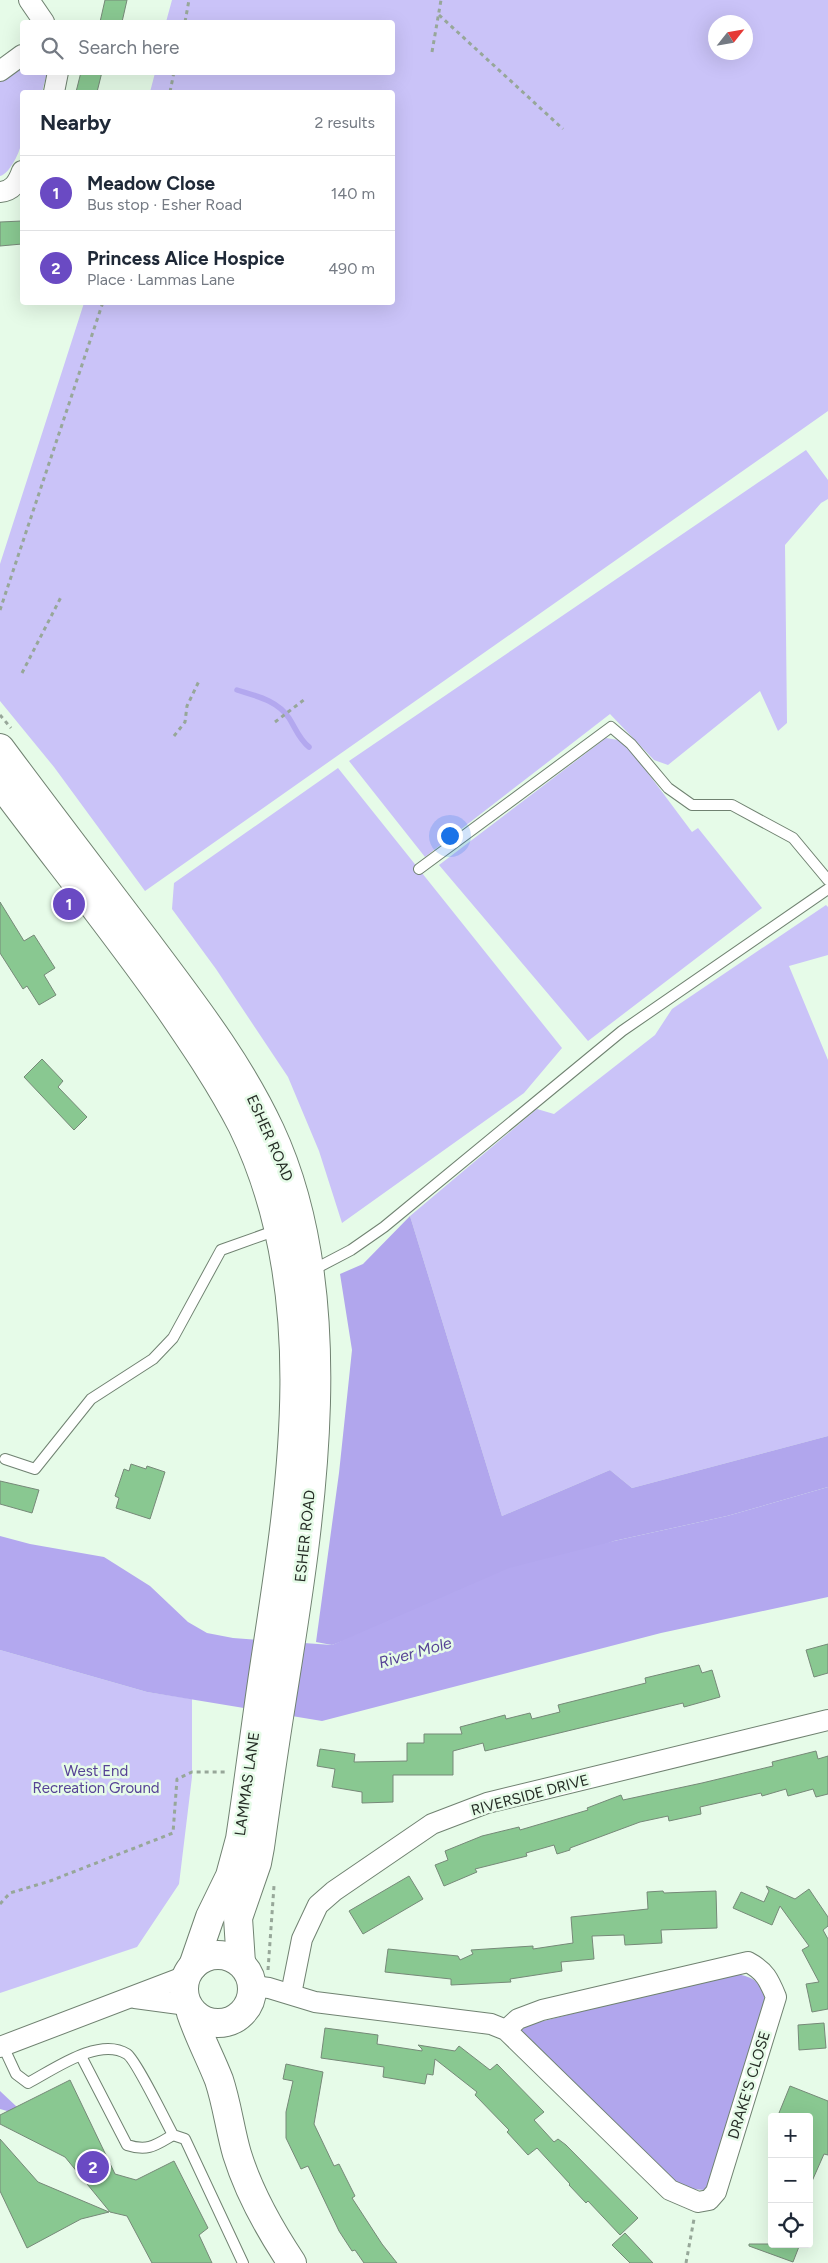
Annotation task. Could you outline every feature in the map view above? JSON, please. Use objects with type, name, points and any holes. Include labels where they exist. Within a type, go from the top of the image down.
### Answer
[{"type":"main road","name":"ESHER ROAD","points":[[0,748],[194,1007],[245,1083],[269,1127],[286,1171],[304,1231],[310,1271],[315,1361],[313,1456],[286,1601]]},
{"type":"main road","name":"ESHER ROAD","points":[[0,783],[147,977],[215,1077],[255,1154],[272,1200],[288,1281],[293,1335],[294,1385],[286,1601]]},
{"type":"main road","name":"LAMMAS LANE","points":[[247,1975],[238,1918],[257,1863],[268,1716],[286,1601]]},
{"type":"main road","name":"LAMMAS LANE","points":[[189,1971],[210,1917],[230,1876],[240,1839],[250,1772],[268,1716]]},
{"type":"main road","points":[[189,2009],[198,2019],[220,2024],[234,2020],[243,2014],[250,2004],[247,1975],[228,1956],[216,1954],[205,1957],[189,1971],[184,1992],[189,2009],[201,2042],[219,2081],[238,2156],[254,2196],[292,2263]]},
{"type":"main road","points":[[219,2081],[222,2047],[234,2020]]},
{"type":"street","points":[[29,0],[43,20]]},
{"type":"street","points":[[0,71],[20,56]]},
{"type":"street","points":[[54,90],[57,75]]},
{"type":"street","points":[[0,192],[6,191],[16,184],[20,175]]},
{"type":"street","name":"RIVERSIDE DRIVE","points":[[291,1994],[302,1939],[318,1906],[334,1891],[432,1824],[487,1803],[828,1720]]},
{"type":"street","name":"DRAKE'S CLOSE","points":[[506,2030],[518,2019],[542,2010],[748,1962],[760,1969],[769,1978],[776,1997],[716,2192],[709,2200],[698,2202]]},
{"type":"street","points":[[2,2047],[133,1997],[189,1971]]},
{"type":"street","points":[[247,1975],[269,1988],[315,2002],[491,2024],[506,2030],[670,2190],[698,2202]]},
{"type":"street","points":[[133,1997],[189,2009]]},
{"type":"lane","points":[[419,869],[611,727],[631,744],[668,788],[692,805],[732,804],[793,838],[828,880]]},
{"type":"lane","points":[[310,1271],[351,1250],[384,1227],[622,1031],[828,889]]},
{"type":"lane","points":[[5,1459],[34,1469],[91,1399],[153,1359],[173,1338],[220,1250],[279,1230]]},
{"type":"lane","points":[[2,2047],[16,2074],[28,2083],[89,2052],[112,2048],[129,2055],[173,2135],[185,2139],[243,2263]]},
{"type":"lane","points":[[81,2056],[127,2145],[136,2148],[151,2148],[173,2135]]},
{"type":"path","points":[[185,20],[190,0]]},
{"type":"path","points":[[432,52],[441,0]]},
{"type":"path","points":[[439,15],[563,129]]},
{"type":"path","points":[[170,90],[173,75]]},
{"type":"path","points":[[0,610],[101,305]]},
{"type":"path","points":[[22,673],[61,597]]},
{"type":"path","points":[[174,736],[185,722],[190,699],[199,681]]},
{"type":"path","points":[[275,722],[306,698]]},
{"type":"path","points":[[0,1904],[10,1893],[51,1882],[173,1833],[177,1779],[192,1772],[250,1772]]},
{"type":"path","points":[[686,2263],[698,2202]]},
{"type":"green space","points":[[172,0],[828,0],[828,411],[145,891],[54,767],[0,701],[0,564],[83,305],[395,305],[395,90],[151,90],[154,75],[395,75],[395,20],[167,20]]},
{"type":"green space","points":[[20,62],[20,75],[46,75],[43,90],[20,90],[20,147],[8,171],[0,176],[0,77]]},
{"type":"green space","points":[[806,450],[828,480],[828,499],[821,503],[785,545],[787,723],[778,731],[760,691],[668,765],[654,760],[610,714],[425,857],[349,761]]},
{"type":"green space","points":[[606,738],[624,741],[692,832],[698,828],[762,908],[588,1041],[439,865]]},
{"type":"green space","points":[[338,768],[562,1048],[524,1093],[342,1223],[319,1151],[288,1077],[216,969],[172,909],[174,883]]},
{"type":"green space","points":[[826,905],[828,907],[828,955],[789,966],[828,1060],[828,1436],[632,1488],[610,1470],[502,1516],[410,1216],[537,1109],[554,1114],[655,1035],[672,1009]]},
{"type":"green space","name":"West End Recreation Ground","points":[[0,1650],[147,1692],[192,1699],[192,1777],[179,1884],[137,1947],[0,1993]]},
{"type":"shaded area","points":[[410,1216],[502,1516],[610,1470],[632,1488],[828,1436],[828,1487],[727,1516],[614,1541],[332,1645],[316,1642],[339,1473],[352,1350],[340,1274],[363,1264]]},
{"type":"shaded area","points":[[732,1973],[746,1976],[755,1981],[761,1988],[766,2002],[710,2180],[705,2190],[690,2189],[673,2181],[519,2032],[528,2025]]},
{"type":"water","name":"River Mole","points":[[828,1487],[828,1597],[661,1633],[322,1721],[147,1692],[0,1650],[0,1536],[30,1544],[104,1557],[150,1586],[188,1622],[207,1633],[233,1638],[332,1645],[509,1568],[614,1541],[727,1516]]},
{"type":"water","points":[[0,2091],[17,2107],[11,2112],[0,2109]]},
{"type":"building","points":[[105,0],[127,0],[122,20],[100,20]]},
{"type":"building","points":[[80,75],[101,75],[98,90],[76,90]]},
{"type":"building","points":[[20,221],[20,244],[0,246],[0,222]]},
{"type":"building","points":[[0,902],[24,941],[34,935],[55,968],[44,975],[56,995],[39,1005],[27,986],[23,989],[0,953]]},
{"type":"building","points":[[42,1059],[63,1081],[58,1087],[87,1117],[74,1130],[24,1077]]},
{"type":"building","points":[[131,1464],[146,1469],[147,1466],[165,1472],[150,1519],[116,1508],[119,1498],[115,1496],[124,1469],[129,1471]]},
{"type":"building","points":[[0,1481],[39,1490],[32,1513],[0,1504]]},
{"type":"building","points":[[828,1644],[828,1673],[814,1677],[806,1650]]},
{"type":"building","points":[[699,1665],[702,1673],[712,1670],[720,1697],[684,1707],[683,1703],[485,1751],[483,1743],[453,1751],[453,1775],[393,1775],[393,1802],[362,1803],[362,1792],[332,1787],[335,1769],[317,1766],[320,1749],[355,1754],[354,1762],[407,1761],[407,1743],[424,1743],[424,1734],[462,1734],[460,1727],[505,1715],[506,1719],[530,1713],[532,1719],[560,1712],[558,1705],[646,1683],[645,1678]]},
{"type":"building","points":[[816,1751],[818,1759],[828,1756],[828,1794],[816,1797],[813,1789],[788,1796],[786,1789],[762,1796],[761,1793],[700,1807],[701,1814],[669,1821],[668,1816],[640,1822],[557,1854],[554,1845],[526,1853],[527,1856],[475,1869],[477,1872],[444,1886],[435,1865],[448,1860],[445,1851],[482,1836],[519,1827],[520,1830],[588,1810],[587,1808],[621,1795],[623,1800],[702,1783],[773,1766],[772,1762]]},
{"type":"building","points":[[409,1876],[423,1899],[363,1934],[349,1911]]},
{"type":"building","points":[[766,1886],[795,1899],[809,1889],[828,1917],[828,1926],[823,1930],[828,1939],[828,2009],[812,2012],[806,1984],[819,1982],[802,1950],[809,1946],[780,1906],[772,1925],[733,1908],[741,1892],[764,1902],[769,1891]]},
{"type":"building","points":[[663,1891],[664,1893],[716,1891],[717,1928],[661,1930],[662,1943],[625,1945],[624,1935],[592,1936],[594,1959],[561,1962],[562,1971],[510,1979],[511,1982],[451,1985],[451,1979],[385,1972],[388,1949],[458,1956],[460,1960],[473,1954],[471,1950],[533,1946],[533,1949],[573,1943],[571,1917],[648,1909],[647,1892]]},
{"type":"building","points":[[824,2023],[826,2048],[799,2050],[798,2025]]},
{"type":"building","points":[[325,2028],[378,2035],[377,2044],[422,2051],[418,2045],[455,2051],[459,2046],[490,2070],[497,2064],[544,2112],[534,2120],[554,2142],[558,2139],[566,2145],[638,2218],[620,2235],[588,2201],[586,2203],[537,2148],[528,2155],[507,2132],[509,2130],[475,2095],[477,2092],[435,2059],[433,2075],[427,2074],[425,2084],[383,2077],[384,2067],[321,2058]]},
{"type":"building","points":[[286,2064],[323,2072],[314,2124],[334,2166],[339,2164],[355,2196],[352,2198],[382,2244],[397,2263],[364,2263],[355,2250],[352,2251],[339,2231],[308,2166],[301,2169],[286,2138],[286,2112],[293,2081],[283,2079]]},
{"type":"building","points":[[70,2080],[115,2174],[136,2180],[174,2161],[208,2228],[199,2235],[212,2263],[152,2263],[127,2216],[110,2212],[65,2157],[0,2124],[0,2115]]},
{"type":"building","points":[[790,2086],[828,2101],[828,2155],[824,2154],[813,2179],[813,2113],[779,2113]]},
{"type":"building","points":[[0,2139],[38,2182],[109,2212],[81,2219],[27,2248],[0,2191]]},
{"type":"building","points":[[625,2233],[653,2263],[630,2263],[612,2245]]},
{"type":"building","points":[[749,2244],[768,2244],[768,2248],[798,2248],[793,2262],[749,2246]]},
{"type":"waterway","points":[[237,690],[266,699],[278,707],[289,718],[300,737],[309,747]]},
{"type":"place","name":"Meadow Close","points":[[69,904]]},
{"type":"place","name":"Princess Alice Hospice","points":[[93,2167]]}]
